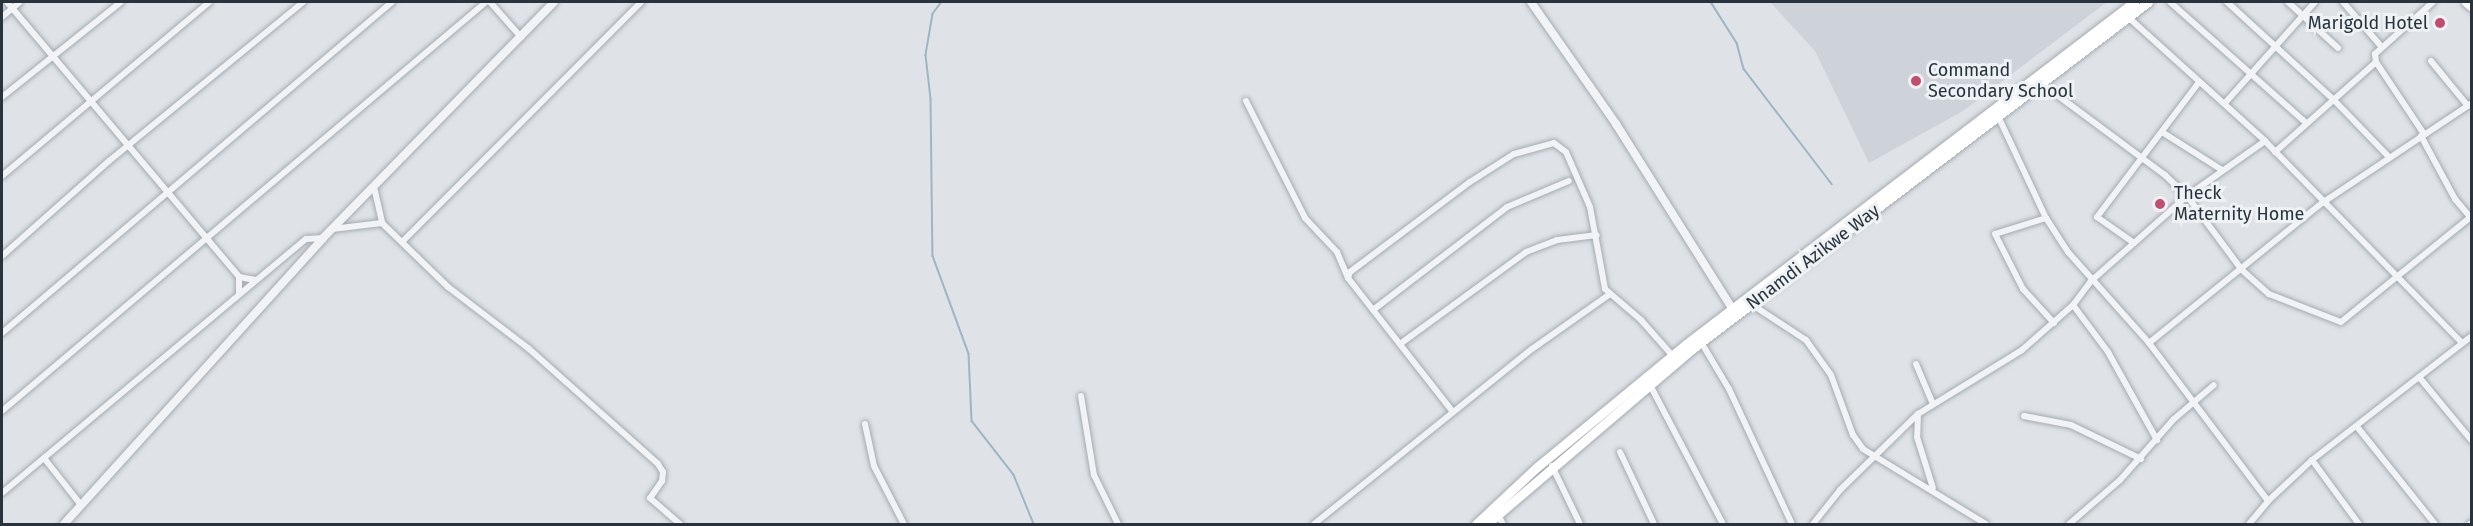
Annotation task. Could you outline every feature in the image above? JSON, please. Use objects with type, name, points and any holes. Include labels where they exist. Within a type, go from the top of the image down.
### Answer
[{"type":"main road","name":"Nnamdi Azikwe Way","points":[[1476,525],[1537,467],[1672,355],[2134,2]]},
{"type":"main road","name":"Nnamdi Azikwe Way","points":[[1487,525],[1552,466],[1701,342],[2148,2]]},
{"type":"main road","points":[[2466,2],[2472,7]]},
{"type":"street","points":[[7,2],[88,102],[168,191],[206,240],[239,277],[256,280]]},
{"type":"street","points":[[2,17],[20,2]]},
{"type":"street","points":[[2,97],[121,2]]},
{"type":"street","points":[[2,176],[209,2]]},
{"type":"street","points":[[2,256],[128,147],[303,2]]},
{"type":"street","points":[[2,333],[392,2]]},
{"type":"street","points":[[2,411],[488,2],[521,37]]},
{"type":"street","points":[[64,525],[331,229],[554,2]]},
{"type":"street","points":[[402,242],[641,2]]},
{"type":"street","points":[[1531,2],[1616,124],[1732,308]]},
{"type":"street","points":[[2170,2],[2305,122]]},
{"type":"street","points":[[2227,2],[2333,99],[2388,156]]},
{"type":"street","points":[[2288,2],[2338,48]]},
{"type":"street","points":[[2225,103],[2314,2]]},
{"type":"street","points":[[2343,2],[2380,45]]},
{"type":"street","points":[[2275,152],[2305,122],[2376,62],[2380,45],[2433,2]]},
{"type":"street","points":[[2128,17],[2265,141],[2322,203],[2461,342]]},
{"type":"street","points":[[2041,83],[2187,196],[2242,270],[2269,294],[2341,322],[2471,217],[2455,199],[2422,135],[2376,62]]},
{"type":"street","points":[[2149,343],[2322,203],[2388,156],[2470,104],[2431,62]]},
{"type":"street","points":[[2134,243],[2097,217],[2199,82]]},
{"type":"street","points":[[1246,101],[1305,218],[1337,252],[1348,278],[1453,412]]},
{"type":"street","points":[[1998,116],[2046,218],[2091,281],[2149,343],[2191,404],[2268,501]]},
{"type":"street","points":[[2162,132],[2222,170]]},
{"type":"street","points":[[1813,525],[1840,490],[1876,458],[1918,414],[2022,350],[2073,305],[2091,281],[2187,196],[2265,141]]},
{"type":"street","points":[[1348,278],[1350,272],[1470,182],[1514,154],[1554,143],[1566,152],[1590,207],[1597,235],[1602,282],[1610,294],[1641,320],[1672,355]]},
{"type":"street","points":[[1373,310],[1507,207],[1569,181]]},
{"type":"street","points":[[374,187],[374,201],[382,223],[448,287],[528,348],[650,456],[663,472],[662,481],[650,498],[680,525]]},
{"type":"street","points":[[2046,218],[1995,234],[2023,289],[2054,323]]},
{"type":"street","points":[[331,229],[382,223]]},
{"type":"street","points":[[1400,344],[1526,252],[1557,240],[1597,235]]},
{"type":"street","points":[[2,493],[306,239],[323,238]]},
{"type":"street","points":[[239,277],[239,294]]},
{"type":"street","points":[[1314,525],[1532,349],[1610,294]]},
{"type":"street","points":[[1751,304],[1806,340],[1831,375],[1853,435],[1876,458],[1933,489],[1986,525]]},
{"type":"street","points":[[2073,305],[2108,352],[2157,440]]},
{"type":"street","points":[[2249,525],[2268,501],[2312,460],[2358,428],[2461,342],[2472,336]]},
{"type":"street","points":[[1701,342],[1729,389],[1792,525]]},
{"type":"street","points":[[1916,364],[1933,404]]},
{"type":"street","points":[[2419,376],[2472,441]]},
{"type":"street","points":[[1650,383],[1723,525]]},
{"type":"street","points":[[2069,525],[2141,459],[2191,404],[2214,385]]},
{"type":"street","points":[[1081,396],[1094,475],[1118,525]]},
{"type":"street","points":[[1918,414],[1917,437],[1933,489]]},
{"type":"street","points":[[2024,416],[2071,425],[2141,459]]},
{"type":"street","points":[[865,424],[874,466],[904,525]]},
{"type":"street","points":[[2358,428],[2435,525]]},
{"type":"street","points":[[1620,452],[1654,525]]},
{"type":"street","points":[[44,458],[81,505]]},
{"type":"street","points":[[2312,460],[2359,525]]},
{"type":"street","points":[[1552,466],[1580,525]]},
{"type":"street","points":[[1498,515],[1503,525]]},
{"type":"shaded area","name":"Command Secondary School","points":[[1770,2],[2107,2],[1963,111],[1869,163],[1815,51]]},
{"type":"waterway","points":[[942,2],[933,14],[926,55],[931,99],[933,256],[969,354],[972,421],[1014,475],[1034,524]]},
{"type":"waterway","points":[[1711,2],[1737,43],[1744,69],[1832,184]]},
{"type":"place","name":"Marigold Hotel","points":[[2440,23]]},
{"type":"place","name":"Command Secondary School","points":[[1916,81]]},
{"type":"place","name":"Theck Maternity Home","points":[[2160,204]]}]
